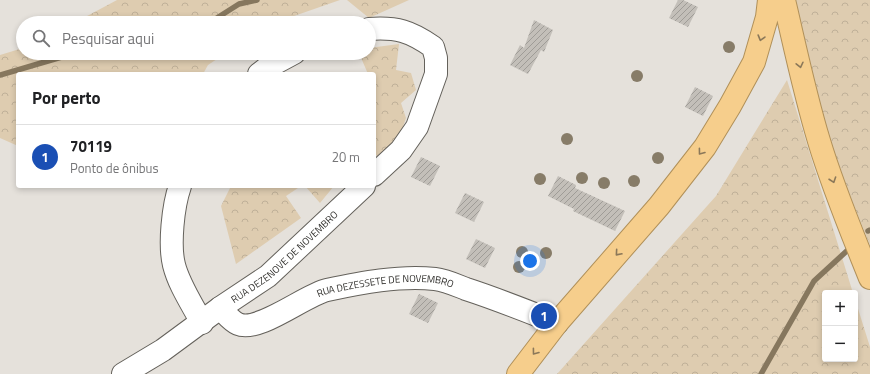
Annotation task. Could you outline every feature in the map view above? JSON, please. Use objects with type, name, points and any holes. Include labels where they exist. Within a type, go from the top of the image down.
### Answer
[{"type":"highway","points":[[518,374],[557,323],[659,206],[705,147],[754,62],[767,17],[769,0]]},
{"type":"highway","points":[[784,0],[820,143],[840,203],[870,278]]},
{"type":"street","points":[[376,29],[388,28],[421,38],[433,47],[436,58],[436,74],[417,126],[401,150],[376,173]]},
{"type":"street","points":[[262,72],[281,60]]},
{"type":"street","points":[[179,188],[175,200],[172,234],[174,264],[179,279],[202,323]]},
{"type":"street","name":"RUA DEZENOVE DE NOVEMBRO","points":[[123,374],[163,350],[202,323],[220,308],[268,276],[362,188]]},
{"type":"street","name":"RUA DEZESSETE DE NOVEMBRO","points":[[220,308],[232,320],[240,325],[259,323],[281,313],[318,292],[391,279],[436,279],[506,302],[557,323]]},
{"type":"green space","points":[[117,0],[340,0],[294,16],[87,16]]},
{"type":"green space","points":[[347,0],[409,0],[373,16],[367,16]]},
{"type":"green space","points":[[796,0],[870,0],[870,245],[829,144],[805,58]]},
{"type":"green space","points":[[399,44],[396,70],[411,73],[416,90],[401,103],[406,118],[395,150],[387,158],[376,155],[376,72],[367,72],[362,60],[376,60],[376,47]]},
{"type":"green space","points":[[16,50],[16,60],[216,60],[208,65],[204,72],[16,72],[16,145],[0,138],[0,55]]},
{"type":"green space","points":[[787,80],[852,290],[822,290],[822,362],[858,362],[858,309],[870,347],[870,374],[557,374],[716,196]]},
{"type":"green space","points":[[230,188],[298,188],[286,196],[301,218],[236,264],[221,206]]},
{"type":"green space","points":[[307,188],[332,188],[320,203]]},
{"type":"building","points":[[678,0],[683,0],[698,7],[688,27],[669,18]]},
{"type":"building","points":[[534,20],[553,30],[544,52],[541,50],[528,74],[510,65],[520,45],[524,48]]},
{"type":"building","points":[[695,87],[713,96],[703,116],[685,107]]},
{"type":"building","points":[[421,157],[440,166],[430,186],[411,177]]},
{"type":"building","points":[[558,176],[576,185],[575,188],[625,211],[615,231],[573,211],[574,209],[548,196]]},
{"type":"building","points":[[465,193],[484,202],[474,222],[455,213]]},
{"type":"building","points":[[476,239],[495,248],[485,268],[466,259]]},
{"type":"building","points":[[419,294],[438,303],[428,323],[409,314]]},
{"type":"waterway","points":[[220,16],[239,4],[257,0]]},
{"type":"waterway","points":[[0,75],[51,60]]},
{"type":"waterway","points":[[761,374],[814,281],[850,248]]},
{"type":"place","name":"70119","points":[[544,316]]}]
